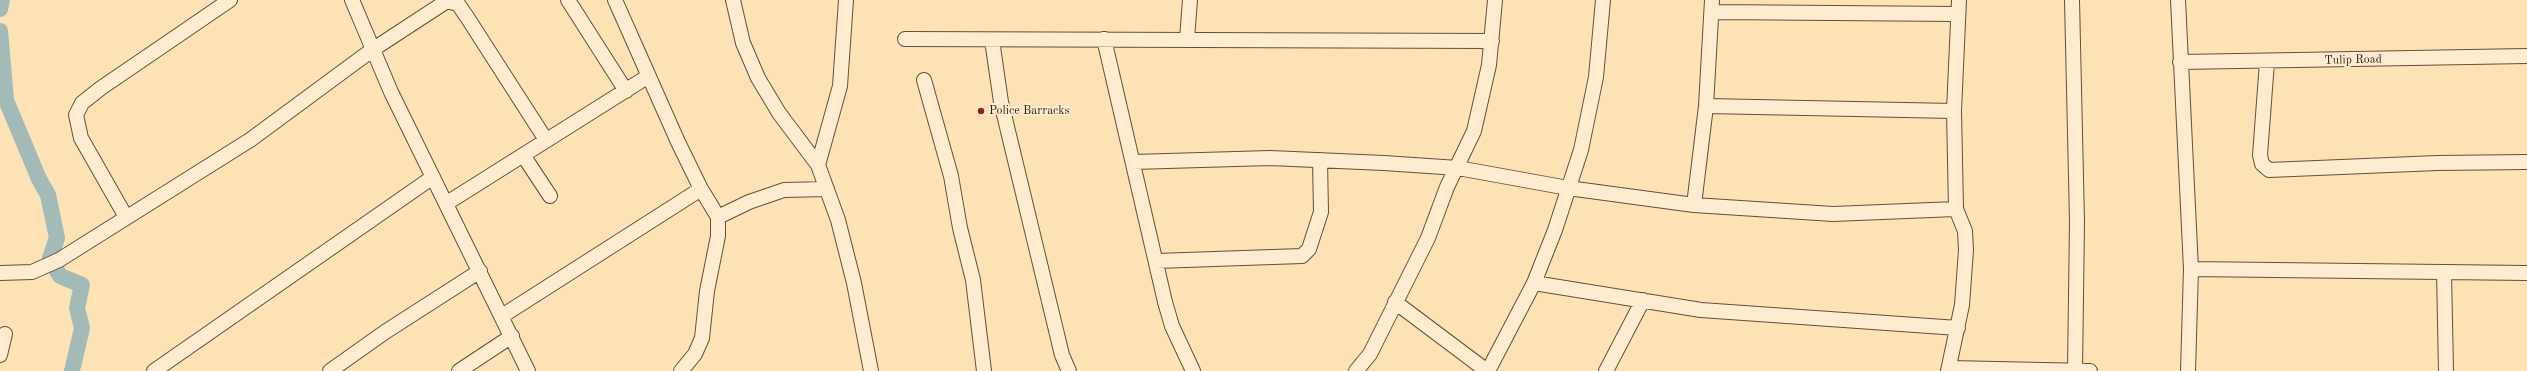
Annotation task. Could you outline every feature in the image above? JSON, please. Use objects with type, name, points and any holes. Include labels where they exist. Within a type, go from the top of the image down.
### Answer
[{"type":"street","points":[[126,217],[81,138],[76,115],[82,103],[101,88],[230,0]]},
{"type":"street","points":[[352,0],[372,50],[528,371]]},
{"type":"street","points":[[568,0],[626,92]]},
{"type":"street","points":[[614,0],[647,77],[701,188],[718,217],[718,236],[707,291],[702,338],[695,354],[681,371]]},
{"type":"street","points":[[733,0],[743,43],[758,78],[779,113],[818,165],[827,189],[838,220],[856,289],[871,371]]},
{"type":"street","points":[[818,165],[840,86],[846,0]]},
{"type":"street","points":[[1187,39],[1190,0]]},
{"type":"street","points":[[1356,371],[1370,354],[1428,238],[1447,187],[1458,168],[1474,131],[1482,100],[1492,41],[1495,0]]},
{"type":"street","points":[[1396,302],[1488,371],[1534,283],[1555,230],[1581,150],[1596,77],[1603,0]]},
{"type":"street","points":[[1959,0],[1954,110],[1956,209],[1965,231],[1966,250],[1958,328],[1949,370],[2090,371]]},
{"type":"street","points":[[2072,0],[2077,221],[2075,371]]},
{"type":"street","points":[[2178,0],[2191,269],[2188,371]]},
{"type":"street","points":[[0,273],[32,272],[59,260],[250,140],[372,50],[447,1],[452,1],[467,17],[546,140]]},
{"type":"street","points":[[1694,205],[1706,106],[1712,6],[1958,14]]},
{"type":"street","points":[[1104,38],[1172,326],[1193,371]]},
{"type":"street","points":[[904,39],[992,40],[1104,38],[1492,41]]},
{"type":"street","points":[[992,40],[1003,109],[1062,355],[1069,371]]},
{"type":"street","name":"Tulip Road","points":[[2180,62],[2267,62],[2527,56]]},
{"type":"street","points":[[2267,62],[2260,155],[2262,164],[2269,170],[2437,163],[2527,162]]},
{"type":"street","points":[[447,203],[523,154],[626,92],[647,77]]},
{"type":"street","points":[[924,80],[951,176],[960,228],[973,280],[984,371]]},
{"type":"street","points":[[1706,106],[1954,110]]},
{"type":"street","points":[[523,154],[550,196]]},
{"type":"street","points":[[1133,162],[1270,158],[1320,160],[1458,168],[1568,188],[1694,205],[1833,214],[1956,209]]},
{"type":"street","points":[[1156,261],[1302,256],[1309,249],[1321,212],[1320,160]]},
{"type":"street","points":[[154,371],[433,177]]},
{"type":"street","points":[[502,316],[701,188]]},
{"type":"street","points":[[718,217],[749,202],[784,190],[827,189]]},
{"type":"street","points":[[2191,269],[2527,273]]},
{"type":"street","points":[[330,371],[385,332],[480,271]]},
{"type":"street","points":[[2444,272],[2446,371]]},
{"type":"street","points":[[1534,283],[1643,300],[1751,314],[1958,328]]},
{"type":"street","points":[[1606,371],[1643,300]]},
{"type":"street","points":[[0,355],[5,334]]},
{"type":"street","points":[[459,371],[512,336]]},
{"type":"waterway","points":[[0,9],[2,0]]},
{"type":"waterway","points":[[0,31],[6,100],[39,179],[48,195],[57,238],[50,258],[60,276],[82,285],[77,308],[82,328],[72,371]]},
{"type":"place","name":"Police Barracks","points":[[981,111]]}]
